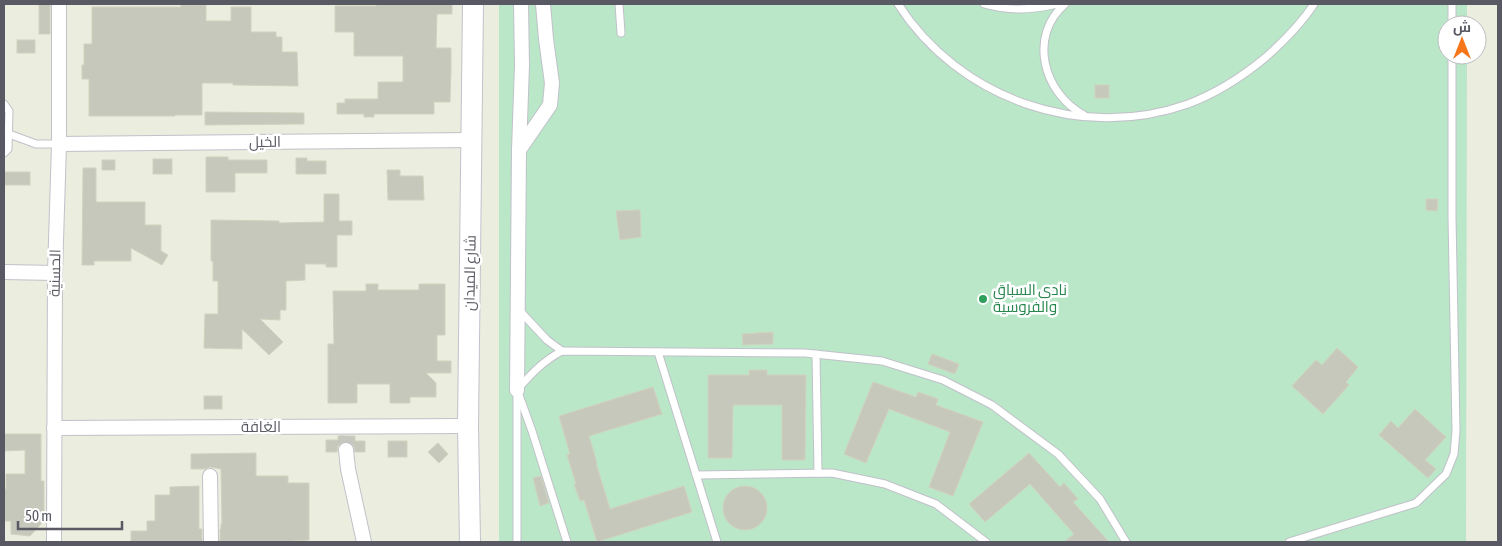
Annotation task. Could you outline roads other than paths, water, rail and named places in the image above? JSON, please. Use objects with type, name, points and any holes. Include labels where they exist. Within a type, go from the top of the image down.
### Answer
[{"type":"street","name":"الحسنية","points":[[54,542],[59,4]]},
{"type":"street","name":"شارع الميدان","points":[[470,542],[468,426],[473,4]]},
{"type":"street","points":[[517,390],[516,308],[522,65],[521,4]]},
{"type":"street","points":[[519,150],[550,105],[552,83],[543,4]]},
{"type":"street","name":"الخيل","points":[[59,144],[472,140]]},
{"type":"street","points":[[4,272],[55,273]]},
{"type":"street","name":"الغافة","points":[[54,428],[345,437],[468,426]]},
{"type":"street","points":[[345,437],[348,469],[364,542]]},
{"type":"street","points":[[210,476],[211,542]]},
{"type":"lane","points":[[619,4],[621,33]]},
{"type":"lane","points":[[898,4],[918,32],[932,47],[948,61],[983,85],[1009,98],[1044,109],[1086,116],[1107,117],[1148,114],[1175,108],[1208,96],[1240,77],[1268,54],[1296,28],[1314,4]]},
{"type":"lane","points":[[984,4],[1015,9],[1057,4]]},
{"type":"lane","points":[[1065,4],[1055,14],[1046,33],[1045,61],[1050,80],[1061,98],[1086,116]]},
{"type":"lane","points":[[1289,542],[1416,503],[1446,474],[1454,454],[1456,431],[1452,207],[1452,65]]},
{"type":"lane","points":[[4,104],[9,111],[8,150],[4,153]]},
{"type":"lane","points":[[9,134],[36,144],[59,144]]},
{"type":"lane","points":[[516,308],[547,340],[562,351]]},
{"type":"lane","points":[[517,542],[517,390],[548,358],[562,351],[816,354],[882,361],[943,380],[992,405],[1058,454],[1100,499],[1126,542]]},
{"type":"lane","points":[[658,352],[717,542]]},
{"type":"lane","points":[[816,354],[818,473]]},
{"type":"lane","points":[[517,390],[567,542]]},
{"type":"lane","points":[[696,475],[832,473],[885,484],[936,504],[986,542]]},
{"type":"tunnel","points":[[346,450],[347,436]]},
{"type":"place","name":"نادي السباق والفروسية","points":[[983,299]]}]
